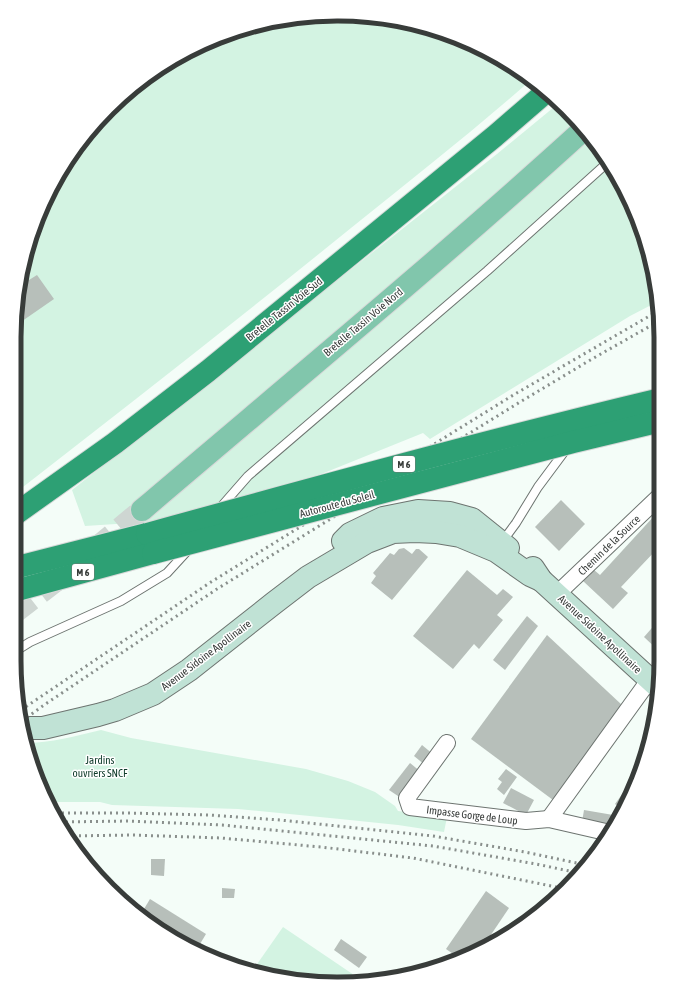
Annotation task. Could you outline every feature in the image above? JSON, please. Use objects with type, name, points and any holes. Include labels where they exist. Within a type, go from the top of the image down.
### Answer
[{"type":"highway","name":"Bretelle Tassin Voie Sud","points":[[21,509],[115,443],[208,371],[495,136],[541,96]]},
{"type":"highway","name":"Autoroute du Soleil","points":[[21,588],[150,543],[374,472],[654,401]]},
{"type":"highway","name":"Autoroute du Soleil","points":[[21,567],[150,543],[654,423]]},
{"type":"main road","name":"Bretelle Tassin Voie Nord","points":[[142,510],[397,294],[529,180],[579,134]]},
{"type":"main road","name":"Avenue Sidoine Apollinaire","points":[[28,728],[43,728],[98,715],[115,710],[153,694],[189,670],[308,577],[367,542],[393,532],[436,532],[460,536],[498,547],[523,558],[535,570],[541,580],[653,682]]},
{"type":"street","name":"Chemin de la Source","points":[[557,594],[654,502]]},
{"type":"street","points":[[549,819],[653,685]]},
{"type":"street","name":"Impasse Gorge de Loup","points":[[447,743],[407,798],[410,807],[526,821],[549,819],[604,832]]},
{"type":"lane","points":[[21,648],[30,642],[121,601],[166,573],[188,551],[213,517],[248,476],[487,270],[604,166]]},
{"type":"lane","points":[[590,425],[654,393]]},
{"type":"lane","points":[[498,547],[516,523],[538,487],[578,434]]},
{"type":"green space","points":[[338,21],[399,27],[439,38],[459,45],[496,63],[527,84],[465,136],[183,362],[21,489],[22,317],[27,276],[38,236],[45,216],[63,179],[86,145],[114,114],[145,86],[179,63],[216,45],[236,38],[276,27]]},
{"type":"green space","points":[[554,107],[561,114],[589,145],[601,162],[612,179],[630,216],[648,276],[652,305],[630,316],[430,439],[423,433],[262,498],[247,496],[147,522],[85,526],[72,490],[497,154]]},
{"type":"green space","name":"Jardins ouvriers SNCF","points":[[101,730],[131,738],[306,769],[348,781],[375,792],[395,806],[398,811],[447,817],[444,832],[398,825],[238,809],[112,805],[100,802],[55,802],[45,782],[32,743],[73,737]]},
{"type":"green space","points":[[283,927],[354,975],[338,977],[317,976],[276,971],[256,966]]},
{"type":"building","points":[[37,275],[54,299],[22,321],[27,277],[29,280]]},
{"type":"building","points":[[561,500],[585,524],[559,551],[535,527]]},
{"type":"building","points":[[654,516],[654,552],[621,587],[628,593],[613,609],[583,581],[594,570],[600,575]]},
{"type":"building","points":[[404,548],[412,554],[416,549],[419,549],[428,557],[392,600],[371,583],[376,576],[373,573],[390,553],[394,555],[399,549]]},
{"type":"building","points":[[467,570],[497,595],[503,589],[513,597],[497,615],[503,620],[479,649],[474,644],[453,669],[413,636]]},
{"type":"building","points":[[527,616],[538,626],[505,670],[493,660]]},
{"type":"building","points":[[654,626],[654,646],[644,637]]},
{"type":"building","points":[[547,635],[622,705],[553,800],[471,739]]},
{"type":"building","points":[[422,745],[434,755],[425,765],[414,756]]},
{"type":"building","points":[[410,763],[421,772],[401,798],[389,790]]},
{"type":"building","points":[[506,769],[517,777],[504,795],[497,789],[502,782],[498,779]]},
{"type":"building","points":[[628,786],[618,806],[615,804]]},
{"type":"building","points":[[511,788],[534,800],[526,815],[503,803]]},
{"type":"building","points":[[584,810],[614,815],[607,826],[582,822]]},
{"type":"building","points":[[151,859],[165,859],[164,876],[151,875]]},
{"type":"building","points":[[222,888],[235,889],[234,898],[222,898]]},
{"type":"building","points":[[486,891],[509,908],[488,939],[454,955],[446,949]]},
{"type":"building","points":[[150,899],[206,934],[200,945],[179,935],[143,910]]},
{"type":"building","points":[[341,939],[367,957],[359,968],[334,950]]},
{"type":"tunnel","points":[[95,549],[142,510]]},
{"type":"tunnel","points":[[21,608],[61,577]]},
{"type":"railway","points":[[25,707],[211,582],[515,394],[653,314]]},
{"type":"railway","points":[[26,718],[217,589],[520,402],[653,324]]},
{"type":"railway","points":[[60,813],[209,815],[280,820],[433,836],[525,852],[580,864]]},
{"type":"railway","points":[[65,822],[129,821],[222,825],[433,846],[573,872]]},
{"type":"railway","points":[[74,836],[132,835],[221,838],[321,847],[413,858],[557,887]]}]
